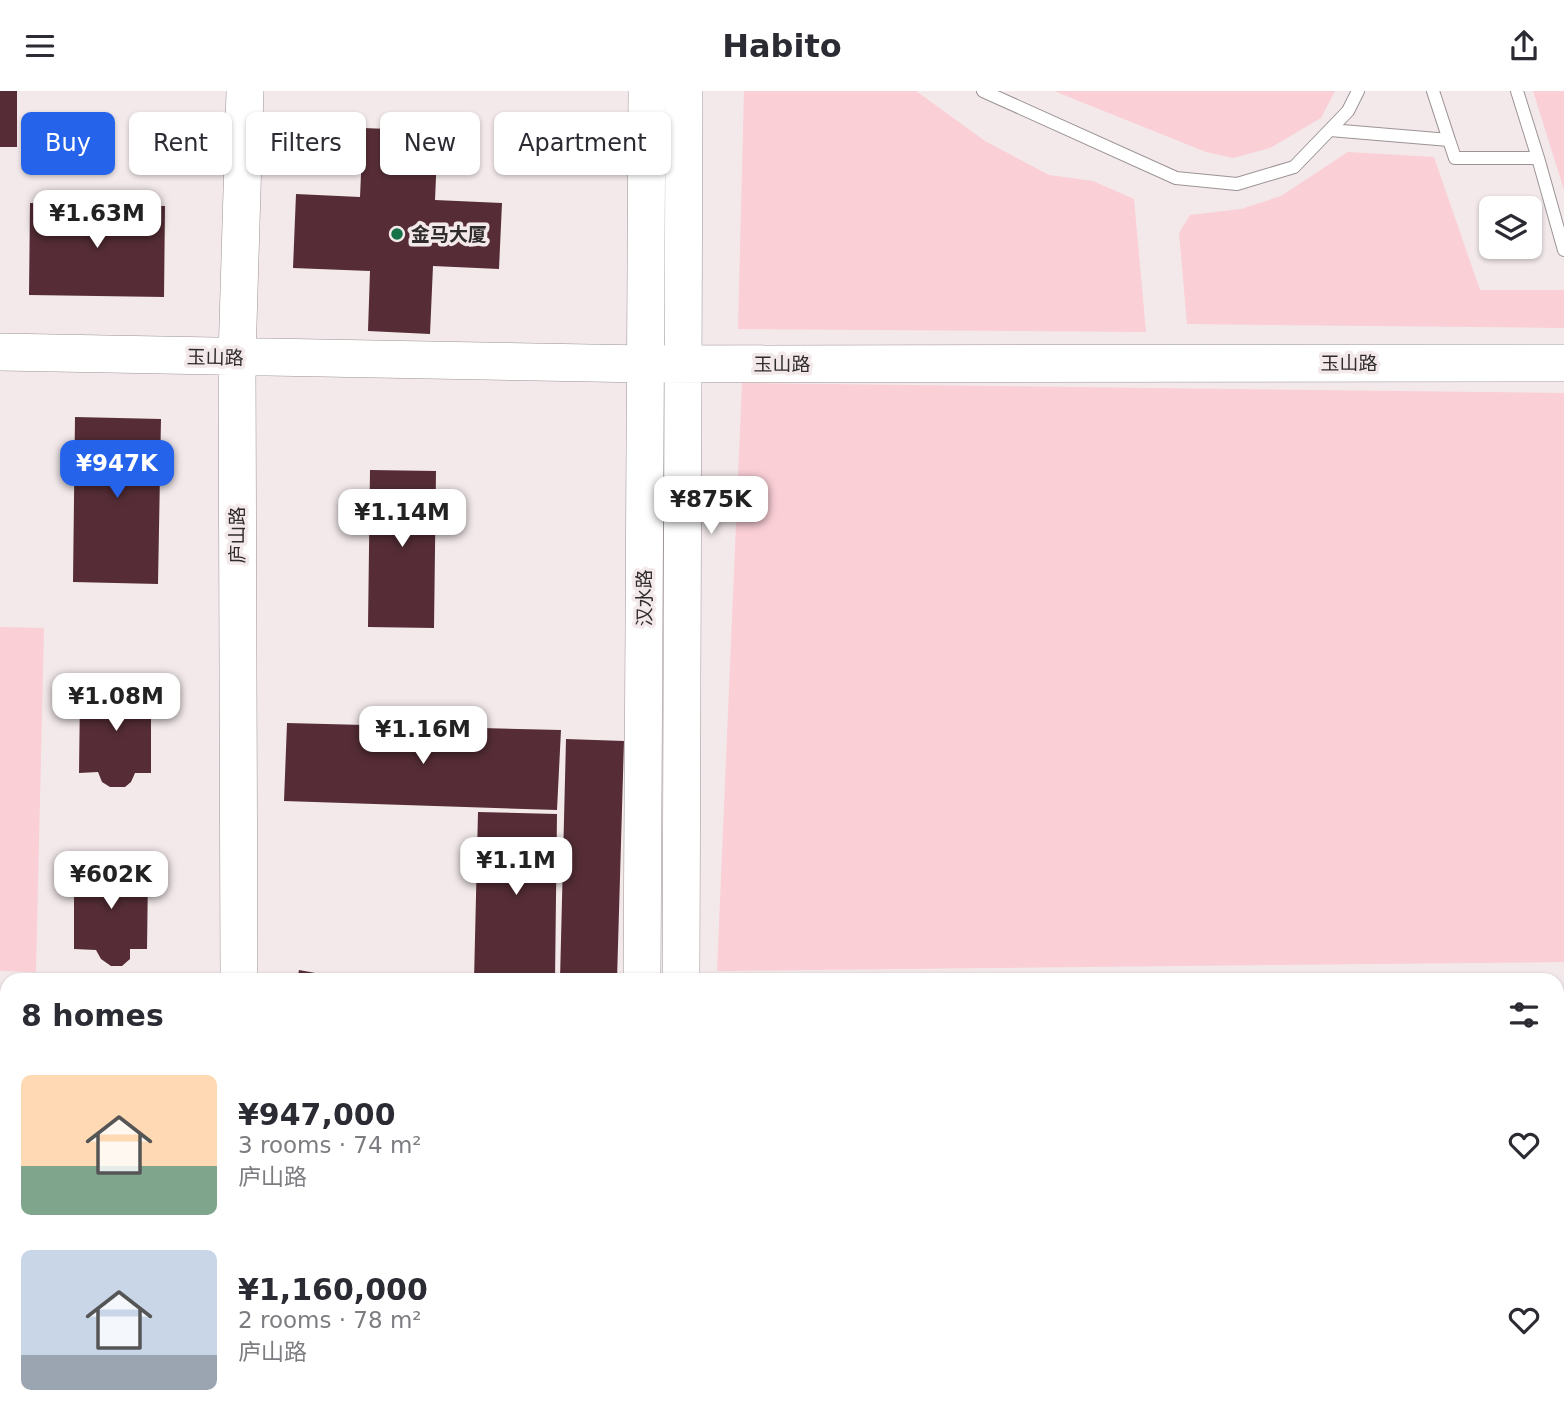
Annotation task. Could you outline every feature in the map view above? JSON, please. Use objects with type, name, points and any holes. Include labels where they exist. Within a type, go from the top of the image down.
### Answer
[{"type":"street","name":"庐山路","points":[[239,973],[237,358],[245,91]]},
{"type":"street","name":"汉水路","points":[[642,973],[647,91]]},
{"type":"street","name":"汉水路","points":[[681,973],[684,91]]},
{"type":"street","name":"玉山路","points":[[0,352],[646,364],[1564,363]]},
{"type":"lane","points":[[983,91],[1176,178],[1237,184],[1294,167],[1348,111],[1358,91]]},
{"type":"lane","points":[[1433,91],[1455,158],[1538,158]]},
{"type":"lane","points":[[1517,91],[1564,250]]},
{"type":"lane","points":[[1330,129],[1449,141]]},
{"type":"shaded area","points":[[744,91],[916,91],[985,141],[1049,175],[1093,181],[1134,199],[1146,332],[738,329]]},
{"type":"shaded area","points":[[1054,91],[1335,91],[1321,118],[1270,148],[1233,158],[1206,152]]},
{"type":"shaded area","points":[[1533,91],[1564,91],[1564,190]]},
{"type":"shaded area","points":[[1348,152],[1434,157],[1480,290],[1564,290],[1564,328],[1187,324],[1179,233],[1190,215],[1241,209],[1281,196]]},
{"type":"shaded area","points":[[742,383],[1564,393],[1564,962],[717,971]]},
{"type":"shaded area","points":[[0,627],[44,628],[36,972],[0,971]]},
{"type":"building","points":[[0,91],[17,91],[17,147],[0,147]]},
{"type":"building","name":"金马大厦","points":[[366,128],[380,129],[380,175],[436,175],[435,200],[502,203],[499,269],[433,266],[430,334],[368,331],[370,271],[293,268],[296,194],[360,197],[361,175],[366,175]]},
{"type":"building","points":[[30,203],[165,206],[164,297],[29,295]]},
{"type":"building","points":[[75,417],[161,419],[158,584],[73,582]]},
{"type":"building","points":[[370,470],[436,471],[434,628],[368,627]]},
{"type":"building","points":[[120,675],[132,682],[137,694],[151,695],[151,773],[135,773],[125,787],[110,787],[102,782],[98,772],[79,773],[80,696],[101,696],[103,682]]},
{"type":"building","points":[[287,723],[561,730],[557,810],[284,801]]},
{"type":"building","points":[[566,739],[624,741],[617,973],[560,973]]},
{"type":"building","points":[[478,812],[557,814],[555,973],[474,973]]},
{"type":"building","points":[[109,854],[122,856],[130,873],[148,873],[147,949],[130,949],[130,959],[122,966],[111,966],[101,959],[96,950],[74,949],[74,873],[93,874],[99,862]]},
{"type":"place","name":"金马大厦","points":[[397,234]]}]
